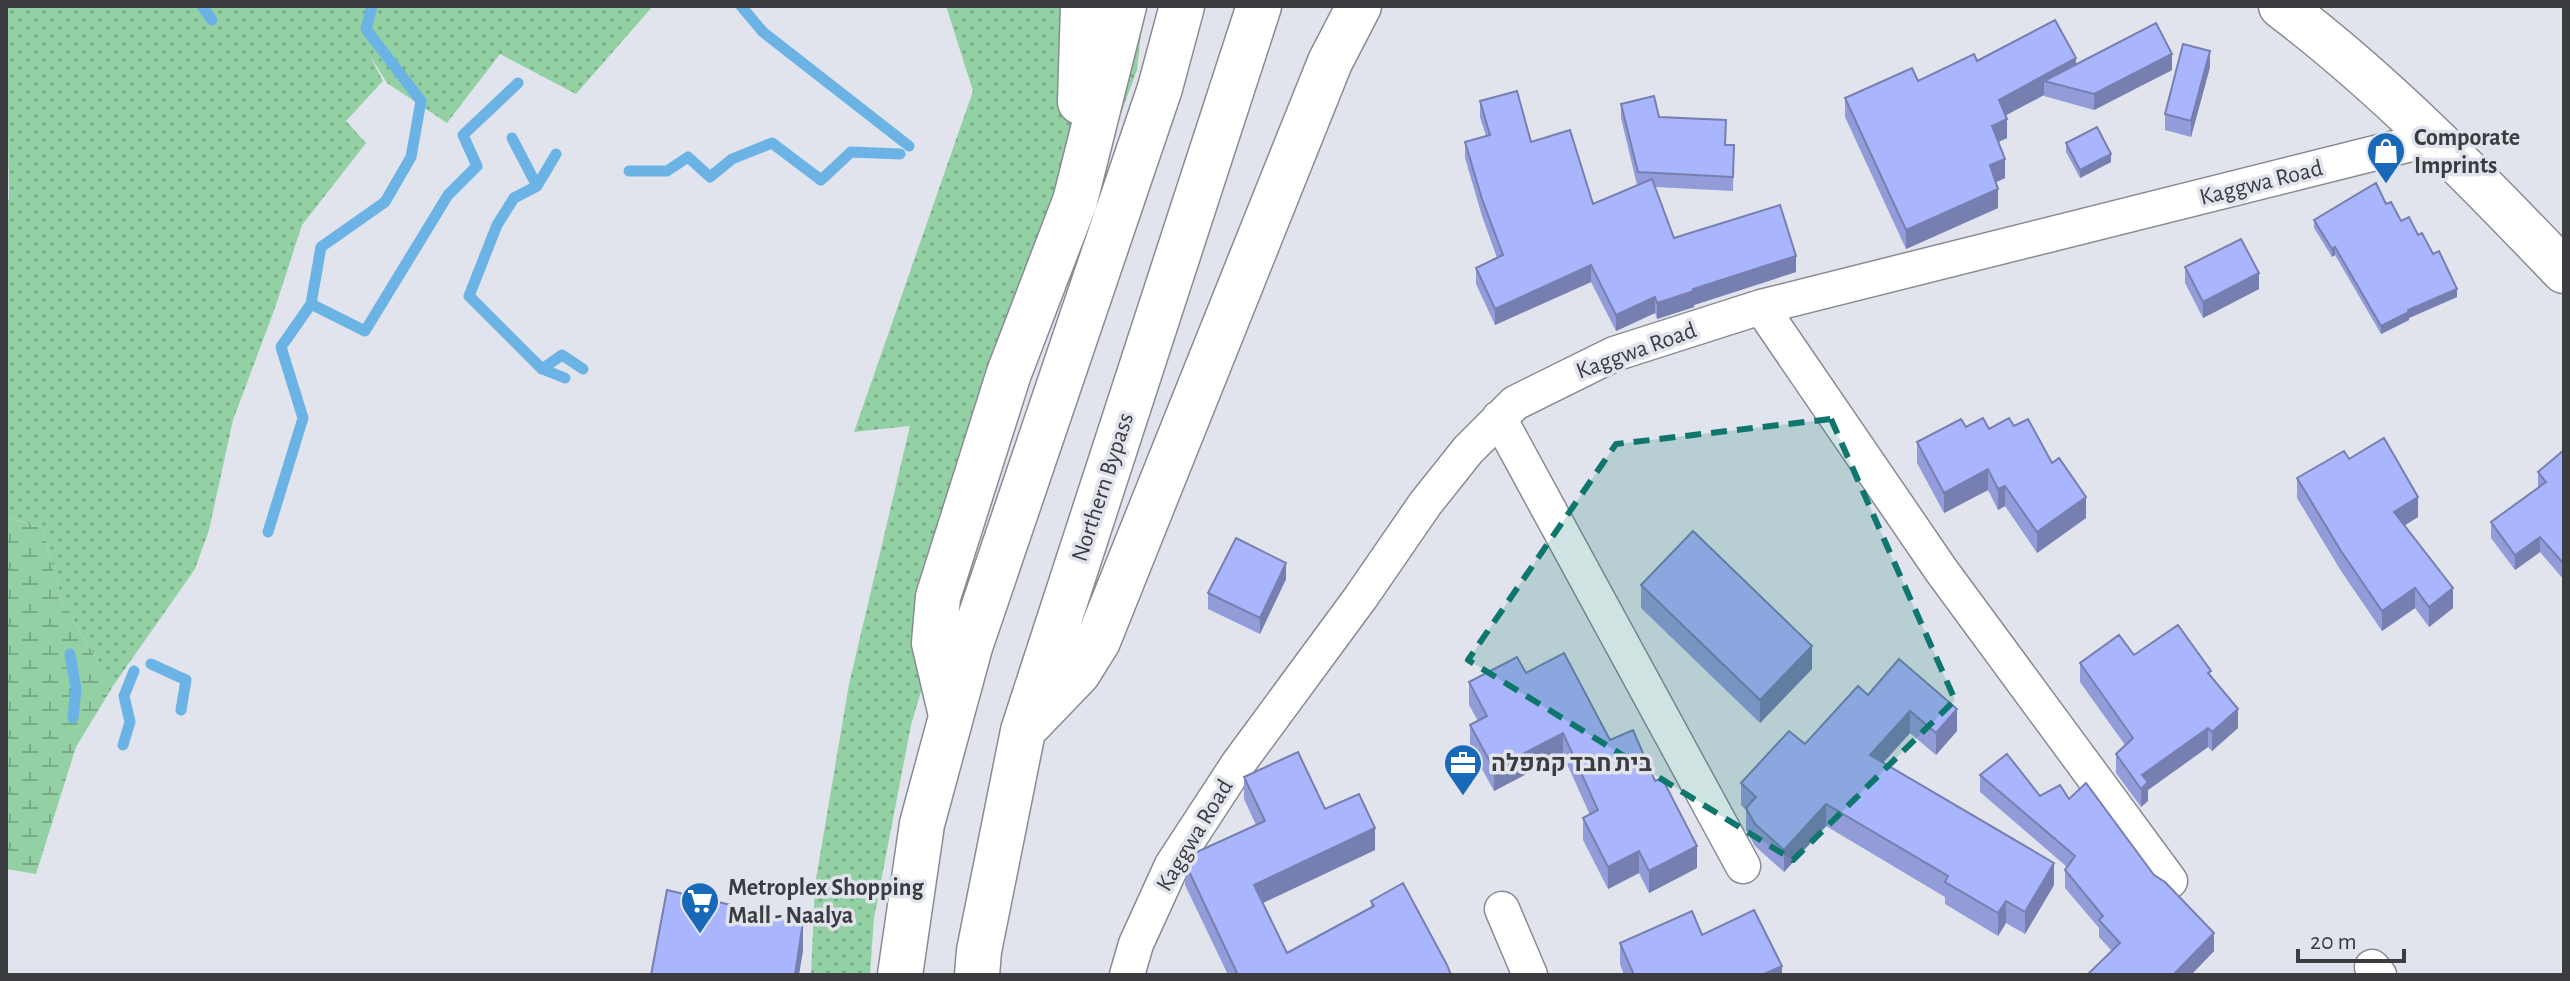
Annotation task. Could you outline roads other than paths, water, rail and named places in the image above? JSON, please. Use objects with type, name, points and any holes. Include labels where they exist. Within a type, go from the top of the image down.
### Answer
[{"type":"main road","points":[[1075,201],[1083,6]]},
{"type":"main road","points":[[951,717],[934,643],[938,597],[1009,373],[1075,201],[1124,6]]},
{"type":"main road","points":[[900,975],[922,824],[970,647],[1160,88],[1182,6]]},
{"type":"main road","name":"Northern Bypass","points":[[977,975],[979,951],[1023,731],[1259,6]]},
{"type":"main road","points":[[1023,731],[1078,673],[1098,641],[1330,62],[1359,6]]},
{"type":"main road","points":[[2281,6],[2337,48]]},
{"type":"main road","points":[[2299,6],[2337,48],[2435,138],[2564,271]]},
{"type":"street","name":"Kaggwa Road","points":[[1127,975],[1136,944],[1172,865],[1238,764],[1425,504],[1468,450],[1515,403],[1614,354],[1761,307],[2435,138]]},
{"type":"street","points":[[1761,307],[1941,570],[2170,881]]},
{"type":"street","points":[[1499,418],[1743,866]]},
{"type":"street","points":[[1502,909],[1530,975]]},
{"type":"waterway","points":[[202,6],[212,20]]},
{"type":"waterway","points":[[268,532],[303,418],[281,347],[311,304],[321,247],[385,202],[411,157],[421,101],[366,29],[372,6]]},
{"type":"waterway","points":[[741,6],[763,32],[909,146]]},
{"type":"waterway","points":[[311,304],[365,331],[448,195],[477,166],[463,135],[518,83]]},
{"type":"waterway","points":[[512,138],[537,186]]},
{"type":"waterway","points":[[629,171],[667,171],[688,157],[710,177],[732,159],[772,143],[821,180],[851,152],[900,154]]},
{"type":"waterway","points":[[556,154],[537,186],[514,198],[497,225],[469,296],[542,369],[565,378]]},
{"type":"waterway","points":[[542,369],[562,355],[583,369]]},
{"type":"waterway","points":[[70,654],[76,689],[73,718]]},
{"type":"waterway","points":[[151,664],[186,680],[181,710]]},
{"type":"waterway","points":[[123,745],[130,722],[124,696],[134,671]]},
{"type":"place","name":"Comporate Imprints","points":[[2386,185]]},
{"type":"place","name":"בית חבד קמפלה","points":[[1463,797]]},
{"type":"place","name":"Metroplex Shopping Mall - Naalya","points":[[700,935]]}]
